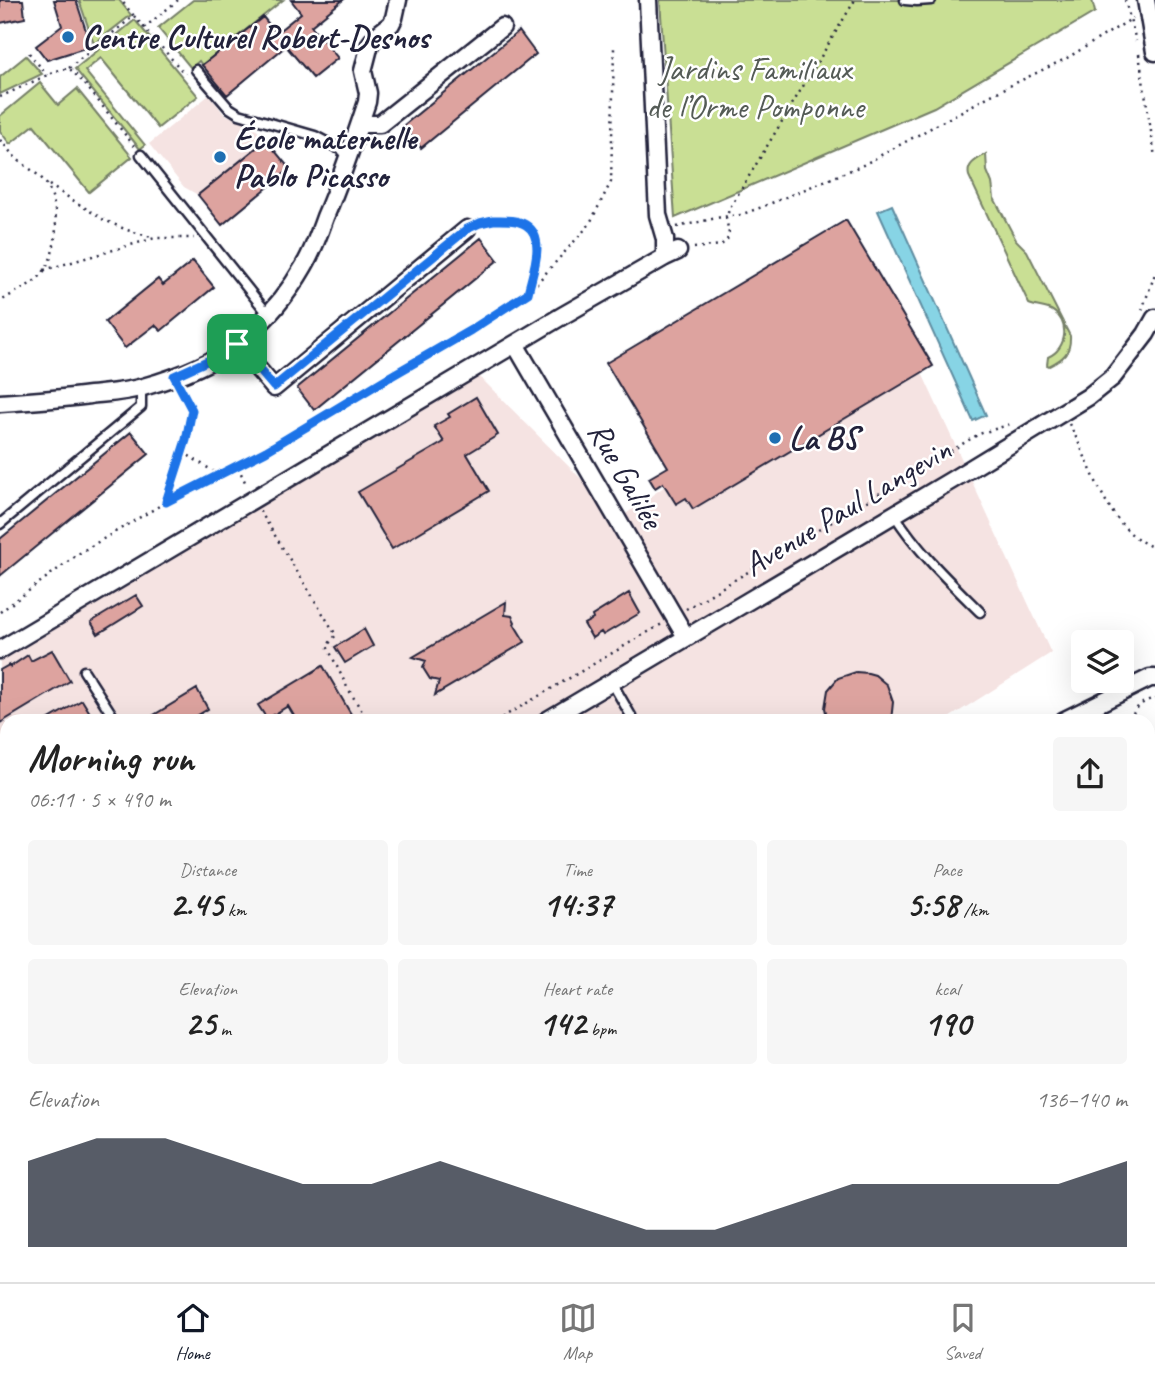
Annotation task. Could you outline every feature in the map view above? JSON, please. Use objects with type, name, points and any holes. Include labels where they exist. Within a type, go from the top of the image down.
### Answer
[{"type":"street","points":[[0,403],[75,397],[141,387],[174,376],[218,356],[252,331],[304,267],[327,215],[360,124],[368,93],[363,71],[368,51],[373,39],[391,24],[398,0]]},
{"type":"street","points":[[0,650],[671,254],[658,215],[648,0]]},
{"type":"street","points":[[1147,5],[1155,50]]},
{"type":"street","points":[[360,124],[380,124],[502,27]]},
{"type":"street","points":[[237,344],[274,387],[467,229]]},
{"type":"street","name":"Avenue Paul Langevin","points":[[557,714],[1088,397],[1113,377],[1141,341],[1148,316]]},
{"type":"street","name":"Rue Galilée","points":[[515,344],[687,637]]},
{"type":"street","points":[[1084,714],[1153,677]]},
{"type":"lane","points":[[905,0],[931,0]]},
{"type":"lane","points":[[196,70],[228,107],[239,114],[315,136],[349,154]]},
{"type":"lane","points":[[141,155],[268,314]]},
{"type":"lane","points":[[0,524],[141,407],[141,387]]},
{"type":"lane","points":[[894,514],[927,559],[980,612]]},
{"type":"lane","points":[[84,671],[112,714]]},
{"type":"lane","points":[[611,681],[630,714]]},
{"type":"path","points":[[121,0],[186,75]]},
{"type":"path","points":[[144,28],[178,0]]},
{"type":"path","points":[[671,254],[721,245],[727,240],[729,234],[726,217],[731,206],[855,0]]},
{"type":"path","points":[[1125,0],[1138,49],[1155,157]]},
{"type":"path","points":[[664,231],[740,215],[863,165],[993,94],[1067,58],[1131,20],[1147,5]]},
{"type":"path","points":[[0,97],[56,71],[69,68],[134,16]]},
{"type":"path","points":[[0,612],[81,552],[166,502],[266,451],[471,330],[528,293],[589,225],[611,182],[614,48]]},
{"type":"path","points":[[29,53],[47,75]]},
{"type":"path","points":[[69,68],[141,155]]},
{"type":"path","points":[[0,140],[46,183],[104,220],[155,238],[198,238],[204,234]]},
{"type":"path","points":[[0,302],[38,278],[52,252],[56,228],[54,202],[46,183]]},
{"type":"path","points":[[467,229],[493,220],[511,220],[525,225],[533,232],[537,244],[528,293]]},
{"type":"path","points":[[44,270],[155,238]]},
{"type":"path","points":[[1148,316],[1155,274]]},
{"type":"path","points":[[166,502],[192,410],[174,376]]},
{"type":"path","points":[[1063,412],[1116,517],[1133,536],[1155,548]]},
{"type":"path","points":[[508,714],[979,434],[1015,423]]},
{"type":"path","points":[[182,452],[219,475]]},
{"type":"path","points":[[237,466],[253,499],[336,635],[327,646],[364,714]]},
{"type":"path","points":[[1133,714],[1146,700],[1155,698]]},
{"type":"shaded area","name":"École maternelle Pablo Picasso","points":[[209,95],[224,114],[255,127],[290,169],[222,225],[198,195],[184,187],[149,144]]},
{"type":"shaded area","points":[[898,321],[1051,653],[955,714],[0,714],[0,661],[475,372],[620,518]]},
{"type":"green space","points":[[79,0],[119,0],[131,15],[94,44]]},
{"type":"green space","points":[[193,0],[283,0],[202,65],[199,61],[191,68],[158,28]]},
{"type":"green space","name":"Jardins Familiaux de l’Orme Pomponne","points":[[660,0],[1092,0],[1095,12],[934,107],[675,218]]},
{"type":"green space","points":[[135,20],[198,96],[158,128],[101,58],[85,71],[145,145],[140,149],[75,69]]},
{"type":"green space","points":[[26,56],[42,74],[0,94],[0,77]]},
{"type":"green space","points":[[40,83],[58,105],[77,89],[132,157],[89,192],[34,125],[10,144],[0,131],[0,116]]},
{"type":"green space","points":[[986,154],[994,198],[1016,240],[1027,251],[1070,336],[1065,355],[1049,366],[1048,357],[1063,342],[1062,321],[1051,310],[1029,304],[969,176],[971,165]]},
{"type":"water","points":[[892,205],[986,415],[973,421],[878,211]]},
{"type":"building","points":[[0,0],[23,0],[25,18],[0,23]]},
{"type":"building","name":"Centre Culturel Robert-Desnos","points":[[54,0],[76,0],[91,46],[47,60],[36,46],[62,26]]},
{"type":"building","points":[[291,0],[343,0],[311,26],[338,58],[313,78],[286,46],[227,95],[202,65],[263,17],[276,33],[301,13]]},
{"type":"building","points":[[519,31],[536,54],[421,148],[403,126]]},
{"type":"building","points":[[266,140],[290,169],[222,225],[198,195]]},
{"type":"building","points":[[846,220],[933,366],[693,509],[686,498],[676,504],[663,483],[655,488],[649,478],[668,467],[606,363]]},
{"type":"building","points":[[481,238],[498,260],[314,410],[297,388]]},
{"type":"building","points":[[193,261],[214,287],[161,331],[155,325],[125,348],[105,322],[158,279],[163,285]]},
{"type":"building","points":[[476,397],[498,435],[467,454],[489,491],[392,549],[358,492],[444,442],[434,426]]},
{"type":"building","points":[[131,432],[149,454],[0,576],[0,539]]},
{"type":"building","points":[[629,593],[640,613],[603,635],[601,632],[592,638],[584,624]]},
{"type":"building","points":[[136,595],[143,606],[98,634],[91,622]]},
{"type":"building","points":[[506,602],[505,615],[512,616],[525,642],[435,695],[439,681],[430,679],[423,668],[426,661],[413,657]]},
{"type":"building","points":[[364,629],[373,646],[345,663],[335,647]]},
{"type":"building","points":[[52,650],[70,681],[15,714],[0,714],[0,670],[28,655],[31,661]]},
{"type":"building","points":[[323,666],[351,714],[293,714],[288,706],[275,714],[264,714],[258,705]]},
{"type":"building","points":[[856,672],[875,675],[887,685],[893,702],[892,714],[826,714],[828,690],[838,678]]},
{"type":"building","points":[[197,689],[208,709],[200,714],[156,714]]},
{"type":"building","points":[[82,700],[91,714],[58,714]]},
{"type":"place","name":"Centre Culturel Robert-Desnos","points":[[68,37]]},
{"type":"place","name":"École maternelle Pablo Picasso","points":[[220,157]]},
{"type":"place","name":"La BS","points":[[775,438]]},
{"type":"route","points":[[493,220],[511,220],[525,225],[533,232],[537,244],[528,293],[471,330],[266,451],[166,502],[186,440],[192,410],[174,376],[237,344],[274,387],[467,229],[493,220]]}]
